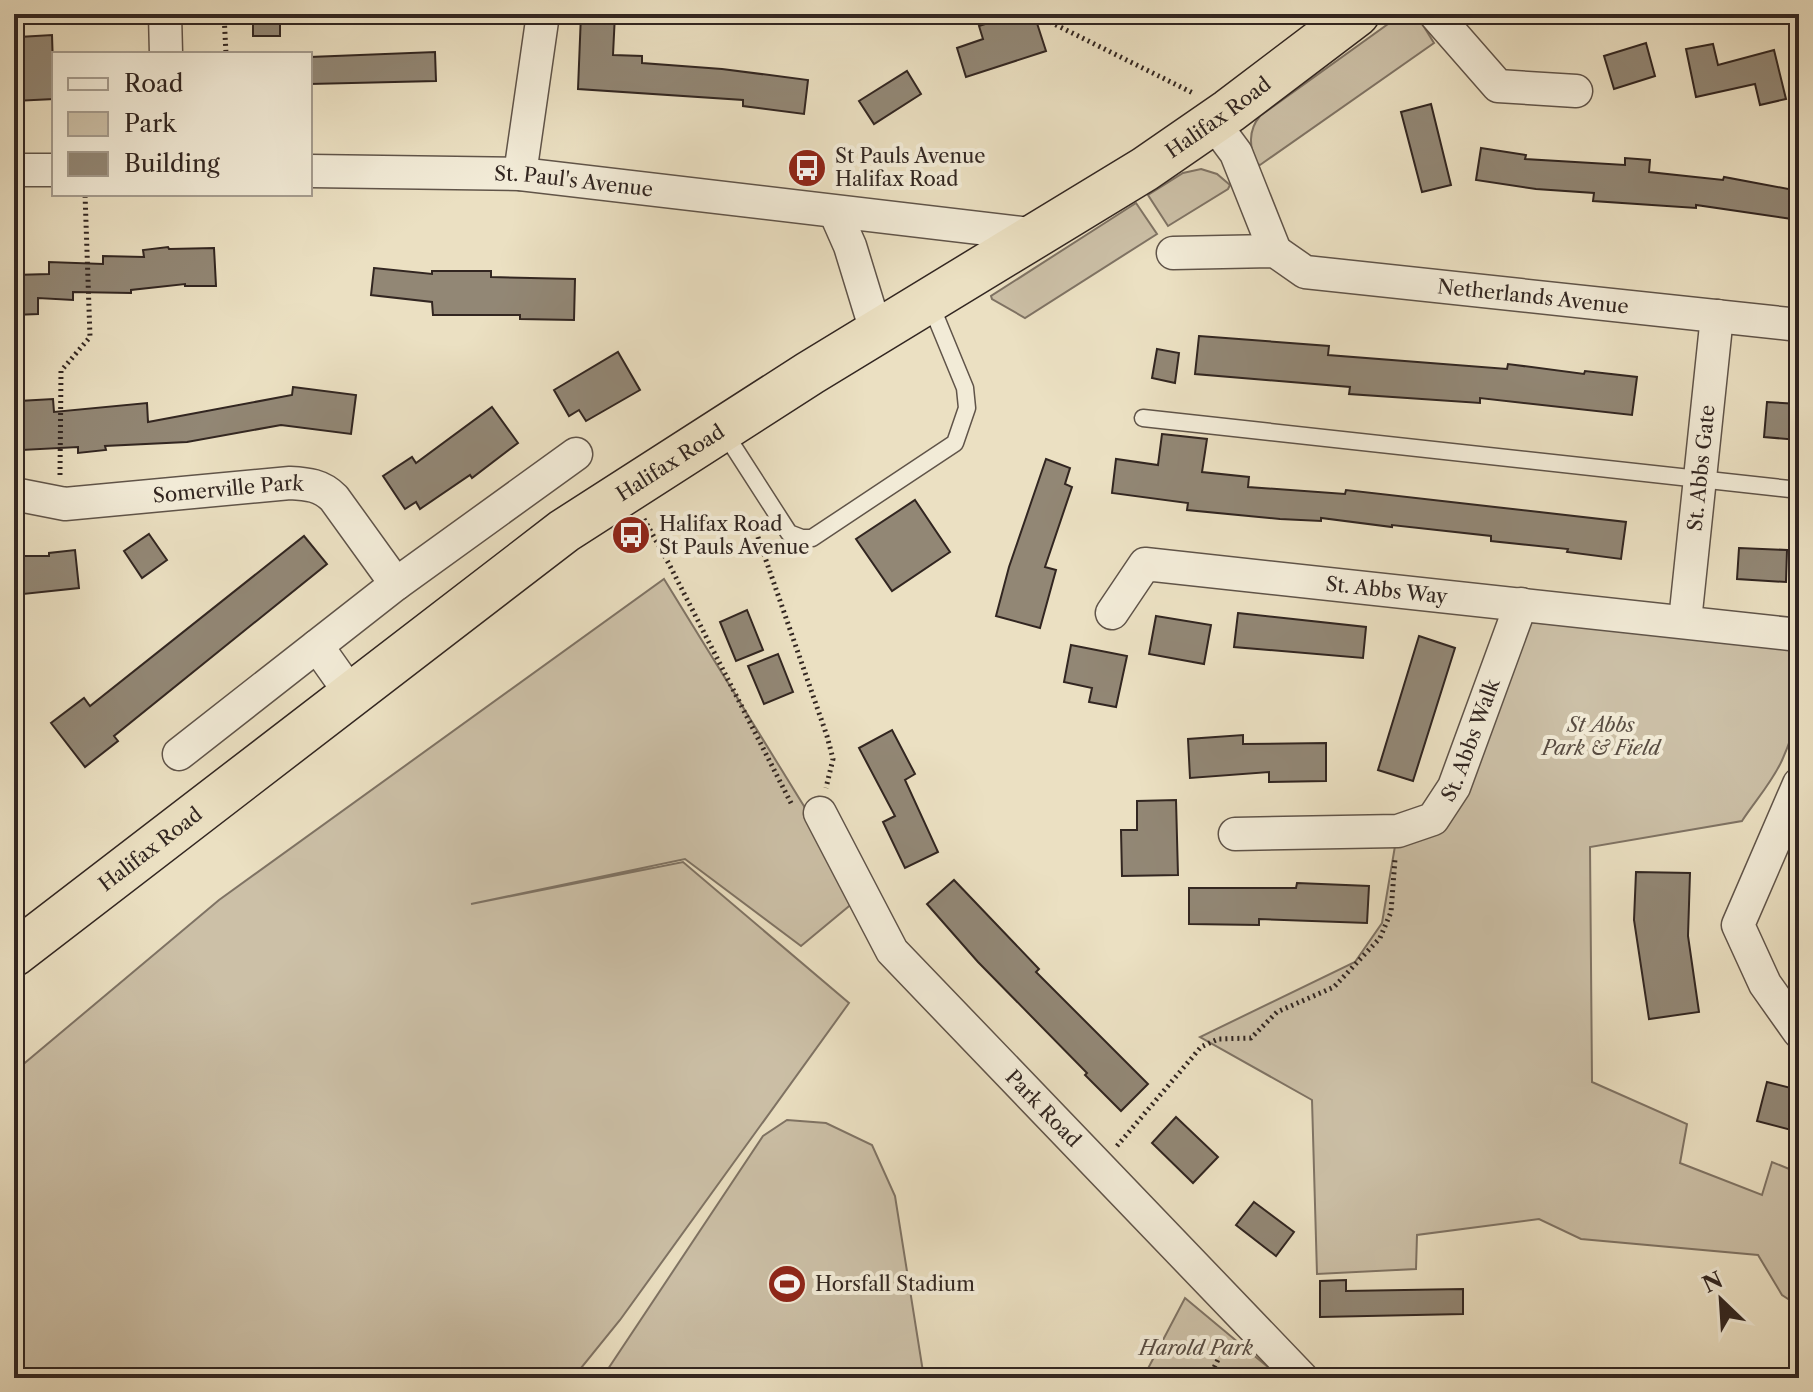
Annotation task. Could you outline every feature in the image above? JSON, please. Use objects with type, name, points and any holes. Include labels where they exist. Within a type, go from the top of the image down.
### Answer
[{"type":"highway","name":"Halifax Road","points":[[21,938],[351,694],[564,531],[810,373],[1145,169],[1357,14]]},
{"type":"street","points":[[165,14],[166,52]]},
{"type":"street","points":[[520,174],[543,14]]},
{"type":"street","points":[[1435,14],[1498,86],[1576,91]]},
{"type":"street","points":[[1173,253],[1275,251],[1221,116]]},
{"type":"street","points":[[14,170],[52,170]]},
{"type":"street","name":"St. Paul's Avenue","points":[[312,171],[520,174],[1039,235]]},
{"type":"street","points":[[835,212],[850,246],[877,334]]},
{"type":"street","name":"Netherlands Avenue","points":[[1275,251],[1305,272],[1799,325]]},
{"type":"street","name":"St. Abbs Gate","points":[[1685,621],[1717,316]]},
{"type":"street","points":[[179,754],[396,584],[576,454]]},
{"type":"street","name":"Somerville Park","points":[[14,494],[60,504],[290,483],[312,484],[334,498],[396,584]]},
{"type":"street","name":"St. Abbs Way","points":[[1112,613],[1145,564],[1799,635]]},
{"type":"street","name":"St. Abbs Walk","points":[[1235,834],[1398,831],[1433,819],[1454,787],[1521,604]]},
{"type":"street","points":[[317,646],[351,694]]},
{"type":"street","points":[[1799,784],[1738,925],[1765,984],[1799,1032]]},
{"type":"street","name":"Park Road","points":[[820,813],[892,951],[1302,1378]]},
{"type":"lane","points":[[722,429],[789,533],[812,538],[955,443],[967,408],[965,388],[930,302]]},
{"type":"lane","points":[[1143,418],[1799,490]]},
{"type":"path","points":[[224,14],[226,52]]},
{"type":"path","points":[[1034,14],[1221,116]]},
{"type":"path","points":[[60,504],[61,371],[90,337],[85,196]]},
{"type":"path","points":[[641,515],[795,812],[820,813],[833,759],[748,509]]},
{"type":"path","points":[[1098,1168],[1201,1047],[1218,1039],[1251,1038],[1277,1012],[1334,987],[1380,938],[1391,912],[1398,831]]},
{"type":"path","points":[[1209,1378],[1240,1315]]},
{"type":"green space","points":[[1402,14],[1416,14],[1434,43],[1260,165],[1257,164],[1251,139],[1253,127],[1260,116]]},
{"type":"green space","points":[[1201,169],[1217,174],[1230,185],[1228,189],[1168,226],[1148,195],[1183,173]]},
{"type":"green space","points":[[1136,203],[1157,234],[1025,318],[992,299],[991,296]]},
{"type":"green space","points":[[664,579],[860,897],[801,946],[685,859],[471,904],[683,862],[849,1003],[620,1320],[573,1378],[14,1378],[14,1072],[219,900]]},
{"type":"green space","name":"St Abbs Park & Field","points":[[1529,622],[1789,645],[1795,659],[1799,702],[1793,730],[1775,774],[1742,821],[1590,847],[1592,1082],[1687,1124],[1680,1163],[1762,1195],[1772,1162],[1799,1173],[1799,1306],[1782,1295],[1758,1255],[1581,1239],[1539,1219],[1417,1235],[1416,1269],[1317,1274],[1312,1100],[1200,1037],[1355,962],[1382,923],[1395,846],[1431,834]]},
{"type":"green space","name":"Horsfall Stadium","points":[[787,1120],[826,1123],[872,1145],[895,1196],[924,1378],[602,1378],[763,1136]]},
{"type":"green space","name":"Harold Park","points":[[1185,1298],[1281,1378],[1143,1378]]},
{"type":"building","points":[[253,14],[280,14],[280,36],[253,36]]},
{"type":"building","points":[[581,14],[615,14],[613,55],[642,56],[642,63],[808,80],[804,114],[743,106],[743,100],[578,89]]},
{"type":"building","points":[[1016,14],[1034,14],[1046,51],[966,77],[957,48],[983,39],[979,26]]},
{"type":"building","points":[[52,35],[52,99],[14,101],[14,69],[20,69],[19,37]]},
{"type":"building","points":[[1646,43],[1655,76],[1614,89],[1604,56]]},
{"type":"building","points":[[1713,44],[1718,65],[1774,50],[1786,99],[1760,105],[1755,84],[1696,97],[1686,49]]},
{"type":"building","points":[[435,52],[436,81],[312,84],[312,57]]},
{"type":"building","points":[[907,71],[921,94],[874,124],[859,101]]},
{"type":"building","points":[[1431,104],[1451,185],[1422,192],[1401,112]]},
{"type":"building","points":[[1481,148],[1526,155],[1525,159],[1625,165],[1625,158],[1650,160],[1649,172],[1723,180],[1724,177],[1799,191],[1799,220],[1696,205],[1696,208],[1593,201],[1594,193],[1476,180]]},
{"type":"building","points":[[214,248],[216,286],[185,284],[131,290],[131,293],[73,292],[73,300],[38,298],[38,314],[14,315],[14,275],[49,274],[49,262],[103,264],[103,256],[144,257],[143,250]]},
{"type":"building","points":[[374,268],[432,274],[432,271],[491,271],[491,277],[575,279],[574,320],[520,319],[520,315],[433,315],[432,302],[371,295]]},
{"type":"building","points":[[1199,336],[1329,346],[1328,355],[1507,369],[1508,364],[1637,377],[1632,415],[1480,398],[1480,403],[1349,394],[1350,387],[1195,374]]},
{"type":"building","points":[[1157,349],[1179,353],[1175,383],[1152,378]]},
{"type":"building","points":[[618,352],[640,390],[586,421],[579,410],[569,416],[554,390]]},
{"type":"building","points":[[293,387],[356,395],[351,434],[281,425],[187,442],[105,446],[106,450],[78,453],[78,447],[22,450],[19,401],[53,399],[54,412],[147,403],[148,422],[292,395]]},
{"type":"building","points":[[1767,402],[1799,404],[1799,440],[1764,437]]},
{"type":"building","points":[[492,407],[518,443],[472,478],[470,475],[420,509],[416,502],[405,509],[383,476],[412,457],[416,463]]},
{"type":"building","points":[[1162,434],[1207,439],[1202,472],[1249,477],[1248,487],[1345,494],[1346,490],[1626,522],[1621,559],[1567,552],[1568,549],[1491,541],[1491,536],[1321,518],[1321,521],[1280,519],[1187,510],[1188,503],[1112,493],[1116,459],[1158,465]]},
{"type":"building","points":[[1046,459],[1070,468],[1065,484],[1072,487],[1045,567],[1056,570],[1040,628],[996,616],[1009,567]]},
{"type":"building","points":[[915,500],[950,552],[892,591],[856,539]]},
{"type":"building","points":[[149,534],[167,560],[142,578],[124,551]]},
{"type":"building","points":[[304,536],[327,564],[114,736],[118,741],[85,767],[51,723],[84,698],[90,706]]},
{"type":"building","points":[[1739,548],[1787,550],[1786,582],[1737,579]]},
{"type":"building","points":[[75,550],[79,588],[14,595],[14,556],[49,556],[49,553]]},
{"type":"building","points":[[747,610],[763,650],[736,661],[720,622]]},
{"type":"building","points":[[1238,613],[1366,627],[1363,658],[1234,647]]},
{"type":"building","points":[[1156,616],[1211,625],[1204,664],[1149,654]]},
{"type":"building","points":[[1419,636],[1455,648],[1413,781],[1378,770]]},
{"type":"building","points":[[1071,645],[1127,656],[1116,707],[1089,702],[1092,688],[1064,682]]},
{"type":"building","points":[[778,654],[793,692],[764,704],[748,666]]},
{"type":"building","points":[[892,730],[915,774],[905,780],[938,852],[905,868],[883,822],[895,816],[859,748]]},
{"type":"building","points":[[1243,735],[1243,744],[1326,743],[1326,781],[1269,782],[1269,772],[1190,778],[1188,739]]},
{"type":"building","points":[[1176,800],[1178,875],[1122,876],[1121,830],[1137,830],[1137,801]]},
{"type":"building","points":[[1636,872],[1690,873],[1688,936],[1699,1012],[1649,1019],[1634,920]]},
{"type":"building","points":[[954,880],[1039,969],[1036,972],[1148,1084],[1121,1111],[978,962],[927,904]]},
{"type":"building","points":[[1297,883],[1369,886],[1367,923],[1259,919],[1259,925],[1189,924],[1189,888],[1296,888]]},
{"type":"building","points":[[1767,1082],[1799,1090],[1799,1132],[1757,1121]]},
{"type":"building","points":[[1176,1117],[1218,1157],[1193,1183],[1152,1143]]},
{"type":"building","points":[[1254,1202],[1294,1232],[1276,1256],[1236,1225]]},
{"type":"building","points":[[1346,1280],[1346,1291],[1463,1289],[1463,1314],[1320,1317],[1320,1281]]},
{"type":"place","name":"St Pauls Avenue Halifax Road","points":[[807,168]]},
{"type":"place","name":"Halifax Road St Pauls Avenue","points":[[631,535]]},
{"type":"place","name":"Horsfall Stadium","points":[[787,1284]]}]
